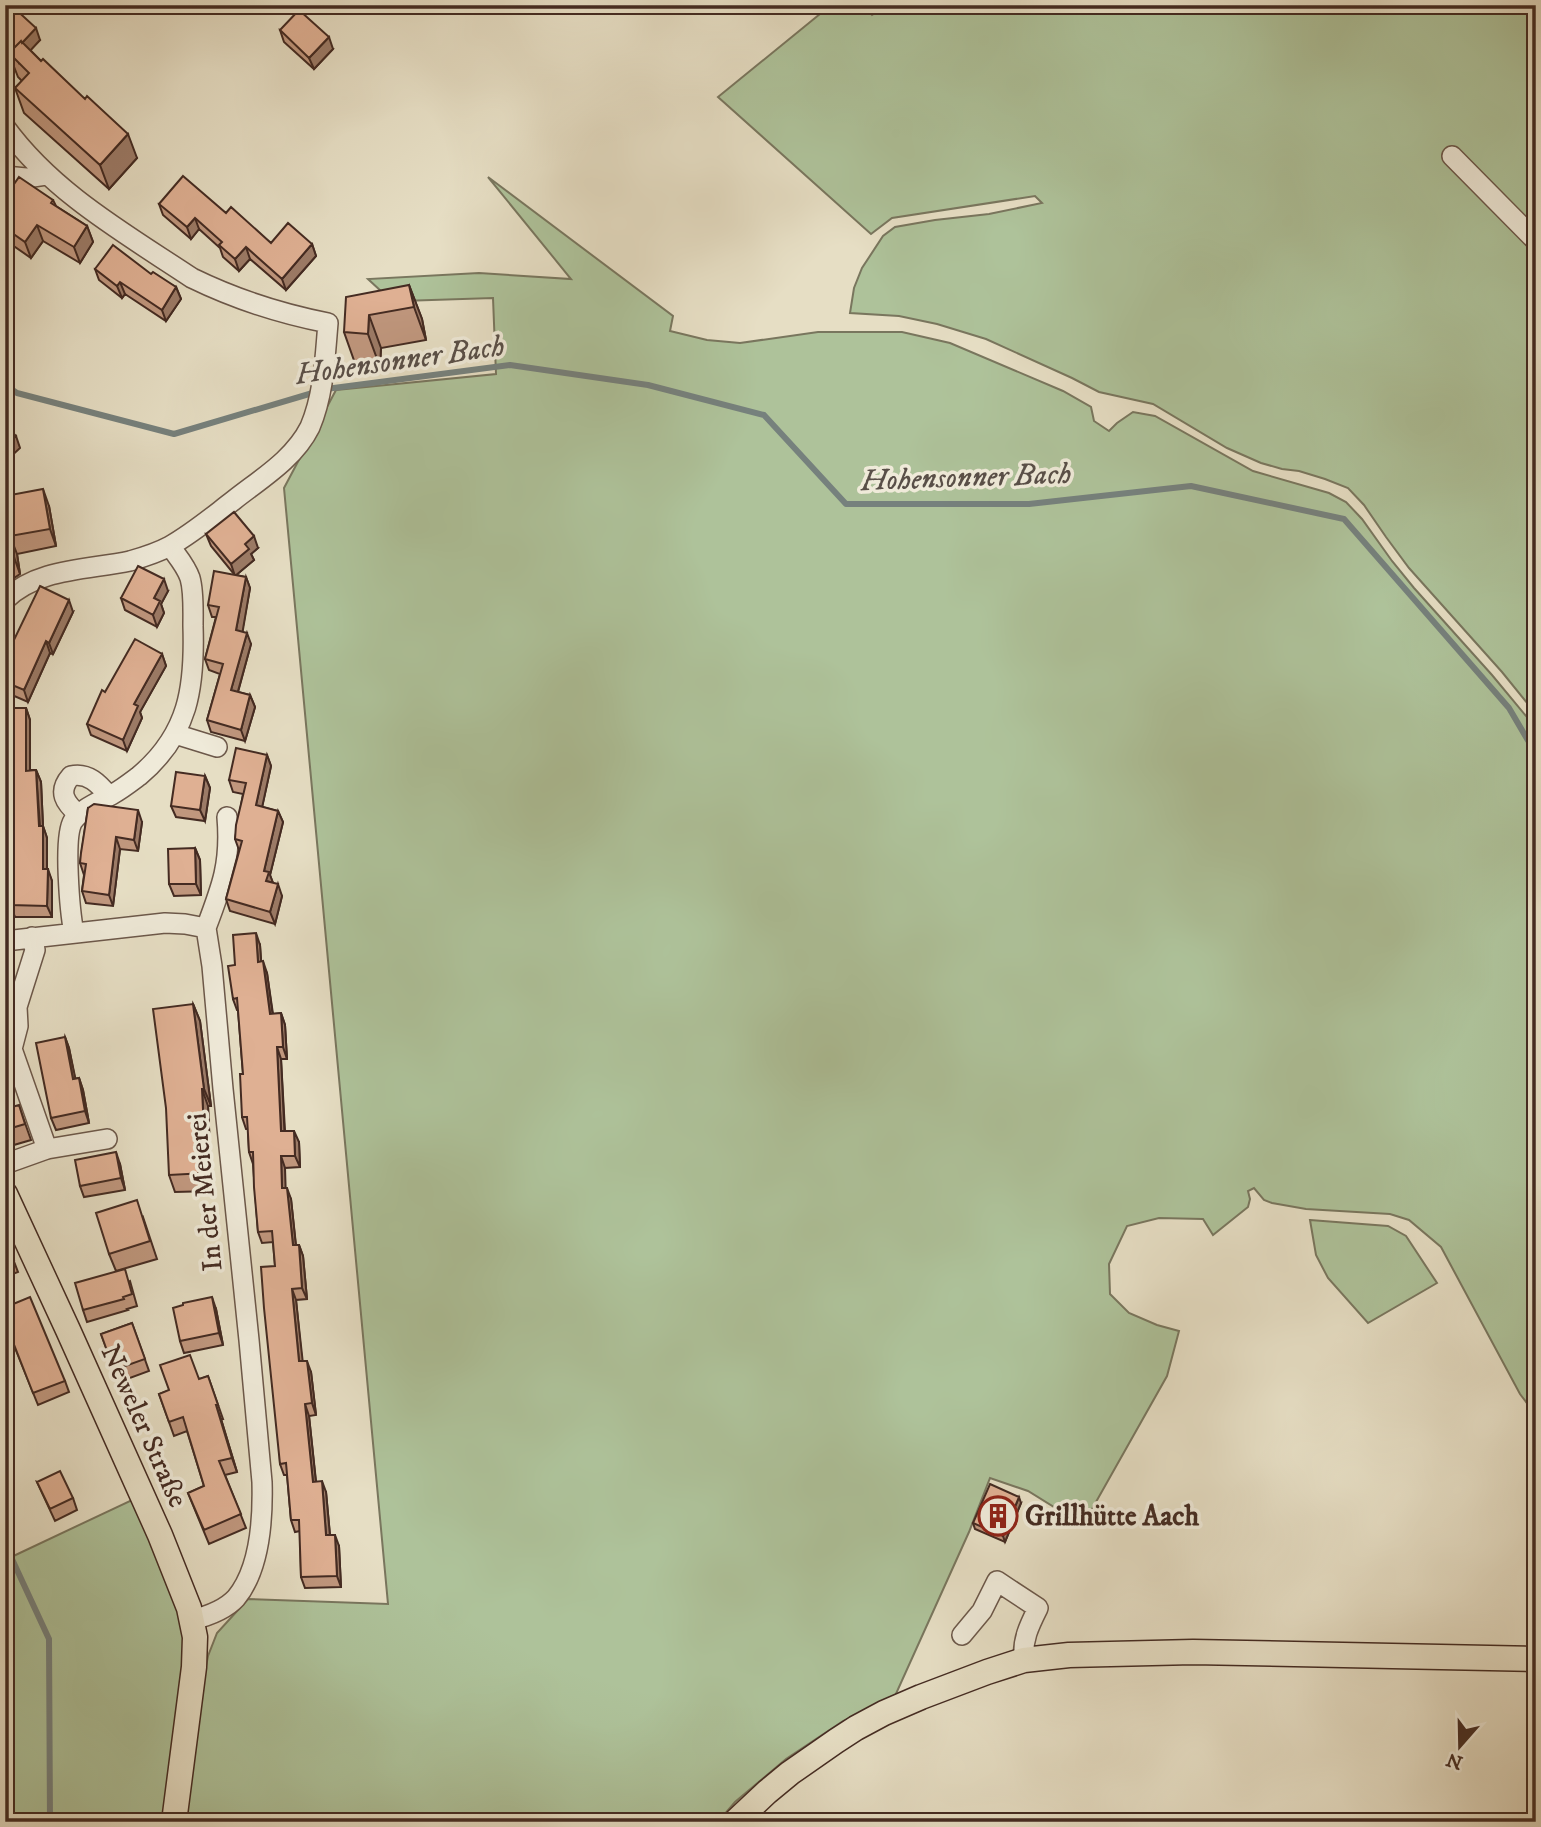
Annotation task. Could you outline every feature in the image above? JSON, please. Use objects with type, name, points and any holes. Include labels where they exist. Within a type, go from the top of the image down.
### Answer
[{"type":"main road","name":"Neweler Straße","points":[[5,1194],[160,1535],[185,1595],[192,1620],[195,1649],[192,1691],[174,1822]]},
{"type":"main road","points":[[735,1822],[798,1767],[856,1728],[921,1697],[1024,1660],[1097,1653],[1193,1652],[1536,1659]]},
{"type":"street","points":[[5,127],[12,152],[192,278],[244,300],[304,318],[328,323],[350,317]]},
{"type":"street","points":[[1452,156],[1536,241]]},
{"type":"street","points":[[5,176],[26,178],[46,175]]},
{"type":"street","points":[[5,600],[23,587],[46,576],[152,555],[200,526],[286,460],[304,438],[315,413],[328,323]]},
{"type":"street","points":[[74,933],[70,914],[69,836],[74,820],[151,765],[175,734],[190,697],[194,629],[190,579],[170,546]]},
{"type":"street","points":[[175,734],[217,747]]},
{"type":"street","points":[[79,815],[70,807],[64,795],[65,786],[71,776],[82,775],[89,778],[109,796]]},
{"type":"street","points":[[5,942],[165,923],[206,928],[228,862],[227,817]]},
{"type":"street","name":"In der Meierei","points":[[192,1620],[211,1614],[230,1603],[245,1584],[260,1537],[262,1500],[248,1327],[206,928]]},
{"type":"street","points":[[32,937],[35,950],[17,1007],[18,1026],[12,1049],[47,1149]]},
{"type":"street","points":[[5,1164],[47,1149],[107,1139]]},
{"type":"street","points":[[962,1635],[982,1611],[997,1581],[1038,1608],[1025,1636],[1024,1660]]},
{"type":"green space","points":[[831,5],[863,5],[872,15],[880,10],[876,5],[1536,5],[1536,714],[1409,568],[1364,505],[1348,488],[1299,471],[1261,463],[1227,448],[1153,404],[1099,392],[986,339],[899,316],[850,313],[854,288],[862,268],[883,236],[895,227],[989,214],[1042,203],[1035,196],[892,218],[871,234],[718,97]]},
{"type":"green space","points":[[488,177],[673,316],[670,331],[707,340],[740,343],[818,332],[902,332],[950,343],[1063,391],[1091,407],[1094,421],[1109,431],[1133,412],[1155,416],[1253,471],[1329,493],[1346,502],[1362,519],[1414,588],[1536,728],[1536,1415],[1520,1394],[1441,1247],[1409,1220],[1390,1214],[1306,1209],[1272,1203],[1264,1200],[1254,1188],[1248,1191],[1248,1207],[1213,1235],[1203,1219],[1159,1218],[1127,1226],[1109,1264],[1110,1294],[1129,1313],[1179,1331],[1167,1376],[1083,1525],[1028,1491],[990,1478],[969,1532],[895,1696],[843,1721],[786,1759],[735,1802],[718,1822],[183,1822],[208,1656],[217,1633],[248,1599],[388,1604],[284,488],[336,390],[496,374],[493,298],[401,301],[396,305],[368,279],[479,273],[571,279]]},
{"type":"green space","points":[[1310,1220],[1388,1226],[1406,1236],[1437,1283],[1368,1323],[1328,1278],[1316,1255]]},
{"type":"green space","points":[[132,1500],[171,1587],[186,1641],[163,1822],[5,1822],[5,1664],[8,1661],[12,1607],[5,1590],[5,1560]]},
{"type":"building","points":[[12,6],[36,28],[13,49],[5,43],[5,14]]},
{"type":"building","points":[[299,10],[329,37],[309,58],[280,30]]},
{"type":"building","points":[[21,41],[128,134],[100,165],[15,88],[29,73],[9,53]]},
{"type":"building","points":[[183,176],[226,213],[231,207],[271,243],[288,223],[312,244],[282,279],[246,247],[235,259],[219,245],[222,242],[195,218],[187,227],[159,204]]},
{"type":"building","points":[[19,177],[53,200],[51,203],[87,226],[74,247],[37,225],[25,242],[5,228],[5,197]]},
{"type":"building","points":[[113,245],[151,274],[153,272],[176,287],[162,310],[120,282],[117,286],[95,269]]},
{"type":"building","points":[[409,285],[414,307],[369,315],[368,334],[344,332],[346,297]]},
{"type":"building","points":[[5,425],[16,436],[5,446]]},
{"type":"building","points":[[43,489],[50,529],[10,536],[14,557],[5,561],[5,496]]},
{"type":"building","points":[[234,512],[254,536],[245,544],[249,549],[231,564],[206,534]]},
{"type":"building","points":[[138,566],[164,579],[154,598],[160,601],[153,615],[121,598]]},
{"type":"building","points":[[214,571],[246,577],[236,630],[247,633],[231,690],[250,695],[241,730],[207,720],[223,664],[205,659],[219,607],[208,605]]},
{"type":"building","points":[[40,586],[69,600],[49,643],[46,641],[24,690],[5,682],[5,647],[7,642],[12,644]]},
{"type":"building","points":[[135,639],[162,654],[134,704],[138,706],[123,740],[87,724],[102,690],[105,692]]},
{"type":"building","points":[[5,708],[26,708],[26,771],[36,770],[39,826],[43,826],[43,869],[48,869],[47,906],[10,905],[9,802],[5,802]]},
{"type":"building","points":[[236,748],[267,755],[256,805],[278,811],[264,871],[269,872],[266,881],[278,884],[270,912],[226,899],[242,841],[235,839],[246,783],[229,780]]},
{"type":"building","points":[[176,772],[205,776],[200,810],[171,806]]},
{"type":"building","points":[[94,804],[138,810],[134,840],[116,837],[109,895],[82,891],[86,864],[80,863],[81,853],[88,808]]},
{"type":"building","points":[[195,848],[196,884],[169,884],[168,849]]},
{"type":"building","points":[[256,933],[258,962],[263,961],[270,1014],[281,1013],[283,1047],[277,1047],[281,1131],[294,1131],[295,1156],[281,1156],[282,1188],[287,1188],[293,1245],[299,1245],[302,1288],[292,1289],[299,1361],[307,1361],[312,1403],[305,1404],[313,1482],[322,1481],[326,1535],[335,1535],[337,1576],[301,1577],[299,1520],[291,1520],[286,1463],[280,1464],[261,1267],[275,1266],[272,1231],[258,1232],[253,1152],[249,1152],[247,1117],[242,1117],[240,1074],[243,1074],[237,998],[233,999],[228,966],[235,965],[233,935]]},
{"type":"building","points":[[193,1004],[204,1089],[206,1173],[169,1175],[166,1108],[153,1009]]},
{"type":"building","points":[[65,1037],[73,1079],[79,1078],[85,1111],[51,1118],[36,1043]]},
{"type":"building","points":[[5,1087],[12,1107],[19,1105],[25,1124],[5,1130]]},
{"type":"building","points":[[116,1152],[121,1178],[80,1186],[75,1160]]},
{"type":"building","points":[[137,1200],[150,1241],[109,1254],[96,1213]]},
{"type":"building","points":[[5,1238],[14,1260],[5,1264]]},
{"type":"building","points":[[125,1269],[132,1294],[123,1297],[124,1299],[83,1310],[75,1283]]},
{"type":"building","points":[[30,1297],[65,1381],[33,1393],[11,1337],[5,1339],[5,1306]]},
{"type":"building","points":[[212,1297],[219,1333],[180,1341],[173,1308]]},
{"type":"building","points":[[132,1323],[145,1359],[114,1370],[101,1334]]},
{"type":"building","points":[[190,1355],[199,1379],[208,1376],[218,1405],[232,1458],[219,1461],[241,1514],[204,1530],[188,1493],[204,1486],[183,1417],[169,1422],[159,1394],[169,1390],[160,1365]]},
{"type":"building","points":[[60,1471],[73,1498],[50,1509],[37,1482]]},
{"type":"building","name":"Grillhütte Aach","points":[[990,1484],[1019,1497],[1003,1536],[973,1523]]},
{"type":"waterway","name":"Hohensonner Bach","points":[[5,385],[17,393],[174,434],[326,389],[510,365],[648,385],[764,415],[846,504],[1029,504],[1191,486],[1344,519],[1509,708],[1536,754]]},
{"type":"waterway","points":[[5,1544],[49,1639],[50,1822]]},
{"type":"place","name":"Grillhütte Aach","points":[[998,1516]]}]
